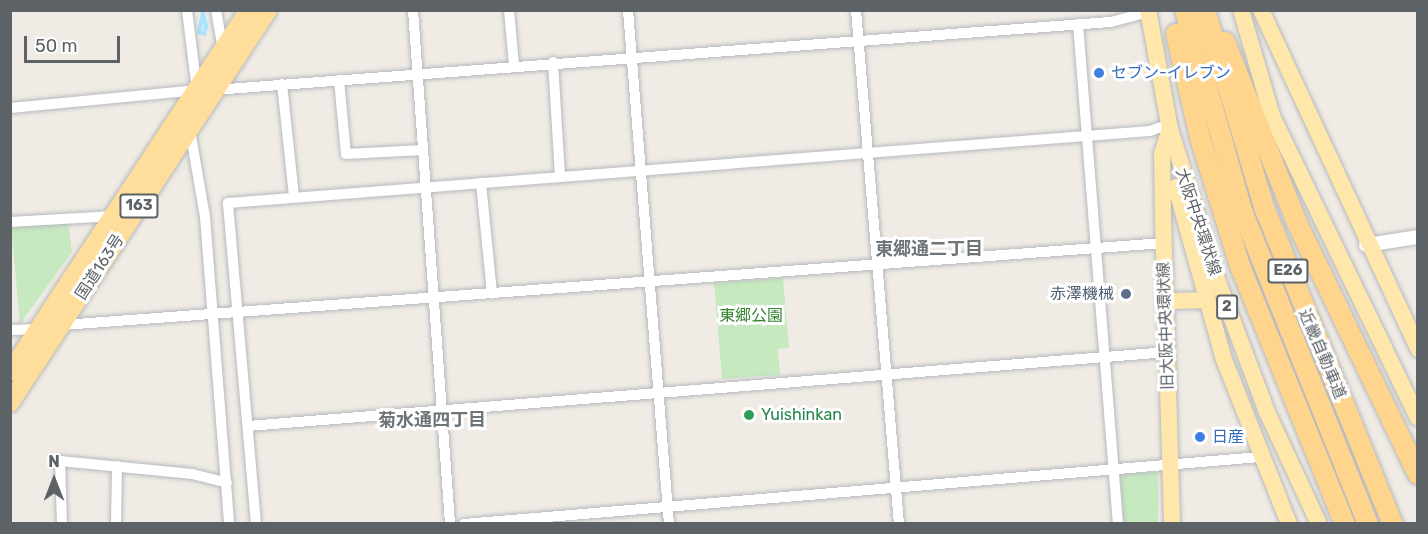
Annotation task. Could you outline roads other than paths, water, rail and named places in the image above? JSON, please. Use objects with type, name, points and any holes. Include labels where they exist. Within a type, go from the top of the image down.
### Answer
[{"type":"highway","name":"国道163号","points":[[10,403],[63,325],[189,128],[223,49],[249,10]]},
{"type":"highway","name":"国道163号","points":[[10,372],[114,216],[268,10]]},
{"type":"highway","points":[[1172,10],[1200,138],[1240,266],[1345,524]]},
{"type":"highway","name":"近畿自動車道","points":[[1185,10],[1244,213],[1368,524]]},
{"type":"highway","name":"近畿自動車道","points":[[1205,10],[1264,207],[1393,524]]},
{"type":"highway","points":[[1215,10],[1264,148],[1418,474]]},
{"type":"main road","points":[[1241,10],[1272,116],[1418,418]]},
{"type":"main road","points":[[1261,10],[1365,245],[1418,349]]},
{"type":"main road","name":"大阪中央環状線","points":[[1148,11],[1169,126],[1178,157],[1239,340],[1319,524]]},
{"type":"main road","name":"旧大阪中央環状線","points":[[1169,126],[1162,154],[1172,524]]},
{"type":"main road","name":"2","points":[[1178,157],[1175,183],[1205,300],[1261,457],[1289,524]]},
{"type":"main road","points":[[1166,301],[1205,300]]},
{"type":"main road","points":[[1407,328],[1418,357]]},
{"type":"street","points":[[187,10],[206,90]]},
{"type":"street","points":[[216,10],[223,49]]},
{"type":"street","points":[[413,10],[450,524]]},
{"type":"street","points":[[509,10],[514,65]]},
{"type":"street","points":[[628,10],[669,524]]},
{"type":"street","points":[[856,10],[899,524]]},
{"type":"street","points":[[10,108],[632,54],[858,41],[1077,24],[1127,13],[1148,11]]},
{"type":"street","points":[[1077,24],[1092,247],[1118,524]]},
{"type":"street","points":[[553,62],[560,175]]},
{"type":"street","points":[[339,80],[346,154],[423,150]]},
{"type":"street","points":[[282,84],[294,196]]},
{"type":"street","points":[[258,521],[236,312],[228,203],[294,196],[426,189],[640,167],[1084,136],[1169,126]]},
{"type":"street","points":[[189,128],[214,313],[229,524]]},
{"type":"street","points":[[481,183],[492,293]]},
{"type":"street","points":[[10,222],[114,216]]},
{"type":"street","points":[[1365,245],[1418,237]]},
{"type":"street","points":[[63,325],[1163,243]]},
{"type":"street","points":[[10,330],[40,329]]},
{"type":"street","points":[[248,426],[1104,359],[1167,352]]},
{"type":"street","points":[[464,524],[667,503],[1171,468],[1261,457]]},
{"type":"street","points":[[62,524],[60,461],[117,466],[227,483]]},
{"type":"street","points":[[116,524],[117,466]]},
{"type":"waterway","points":[[202,10],[206,26],[204,34],[199,32],[203,15]]},
{"type":"place","name":"セブン-イレブン","points":[[1099,73]]},
{"type":"place","name":"赤澤機械","points":[[1126,294]]},
{"type":"place","name":"Yuishinkan","points":[[749,415]]},
{"type":"place","name":"日産","points":[[1200,437]]},
{"type":"district","name":"東郷通二丁目","points":[[929,249]]},
{"type":"district","name":"菊水通四丁目","points":[[432,420]]},
{"type":"park label","name":"東郷公園","points":[[751,316]]}]
